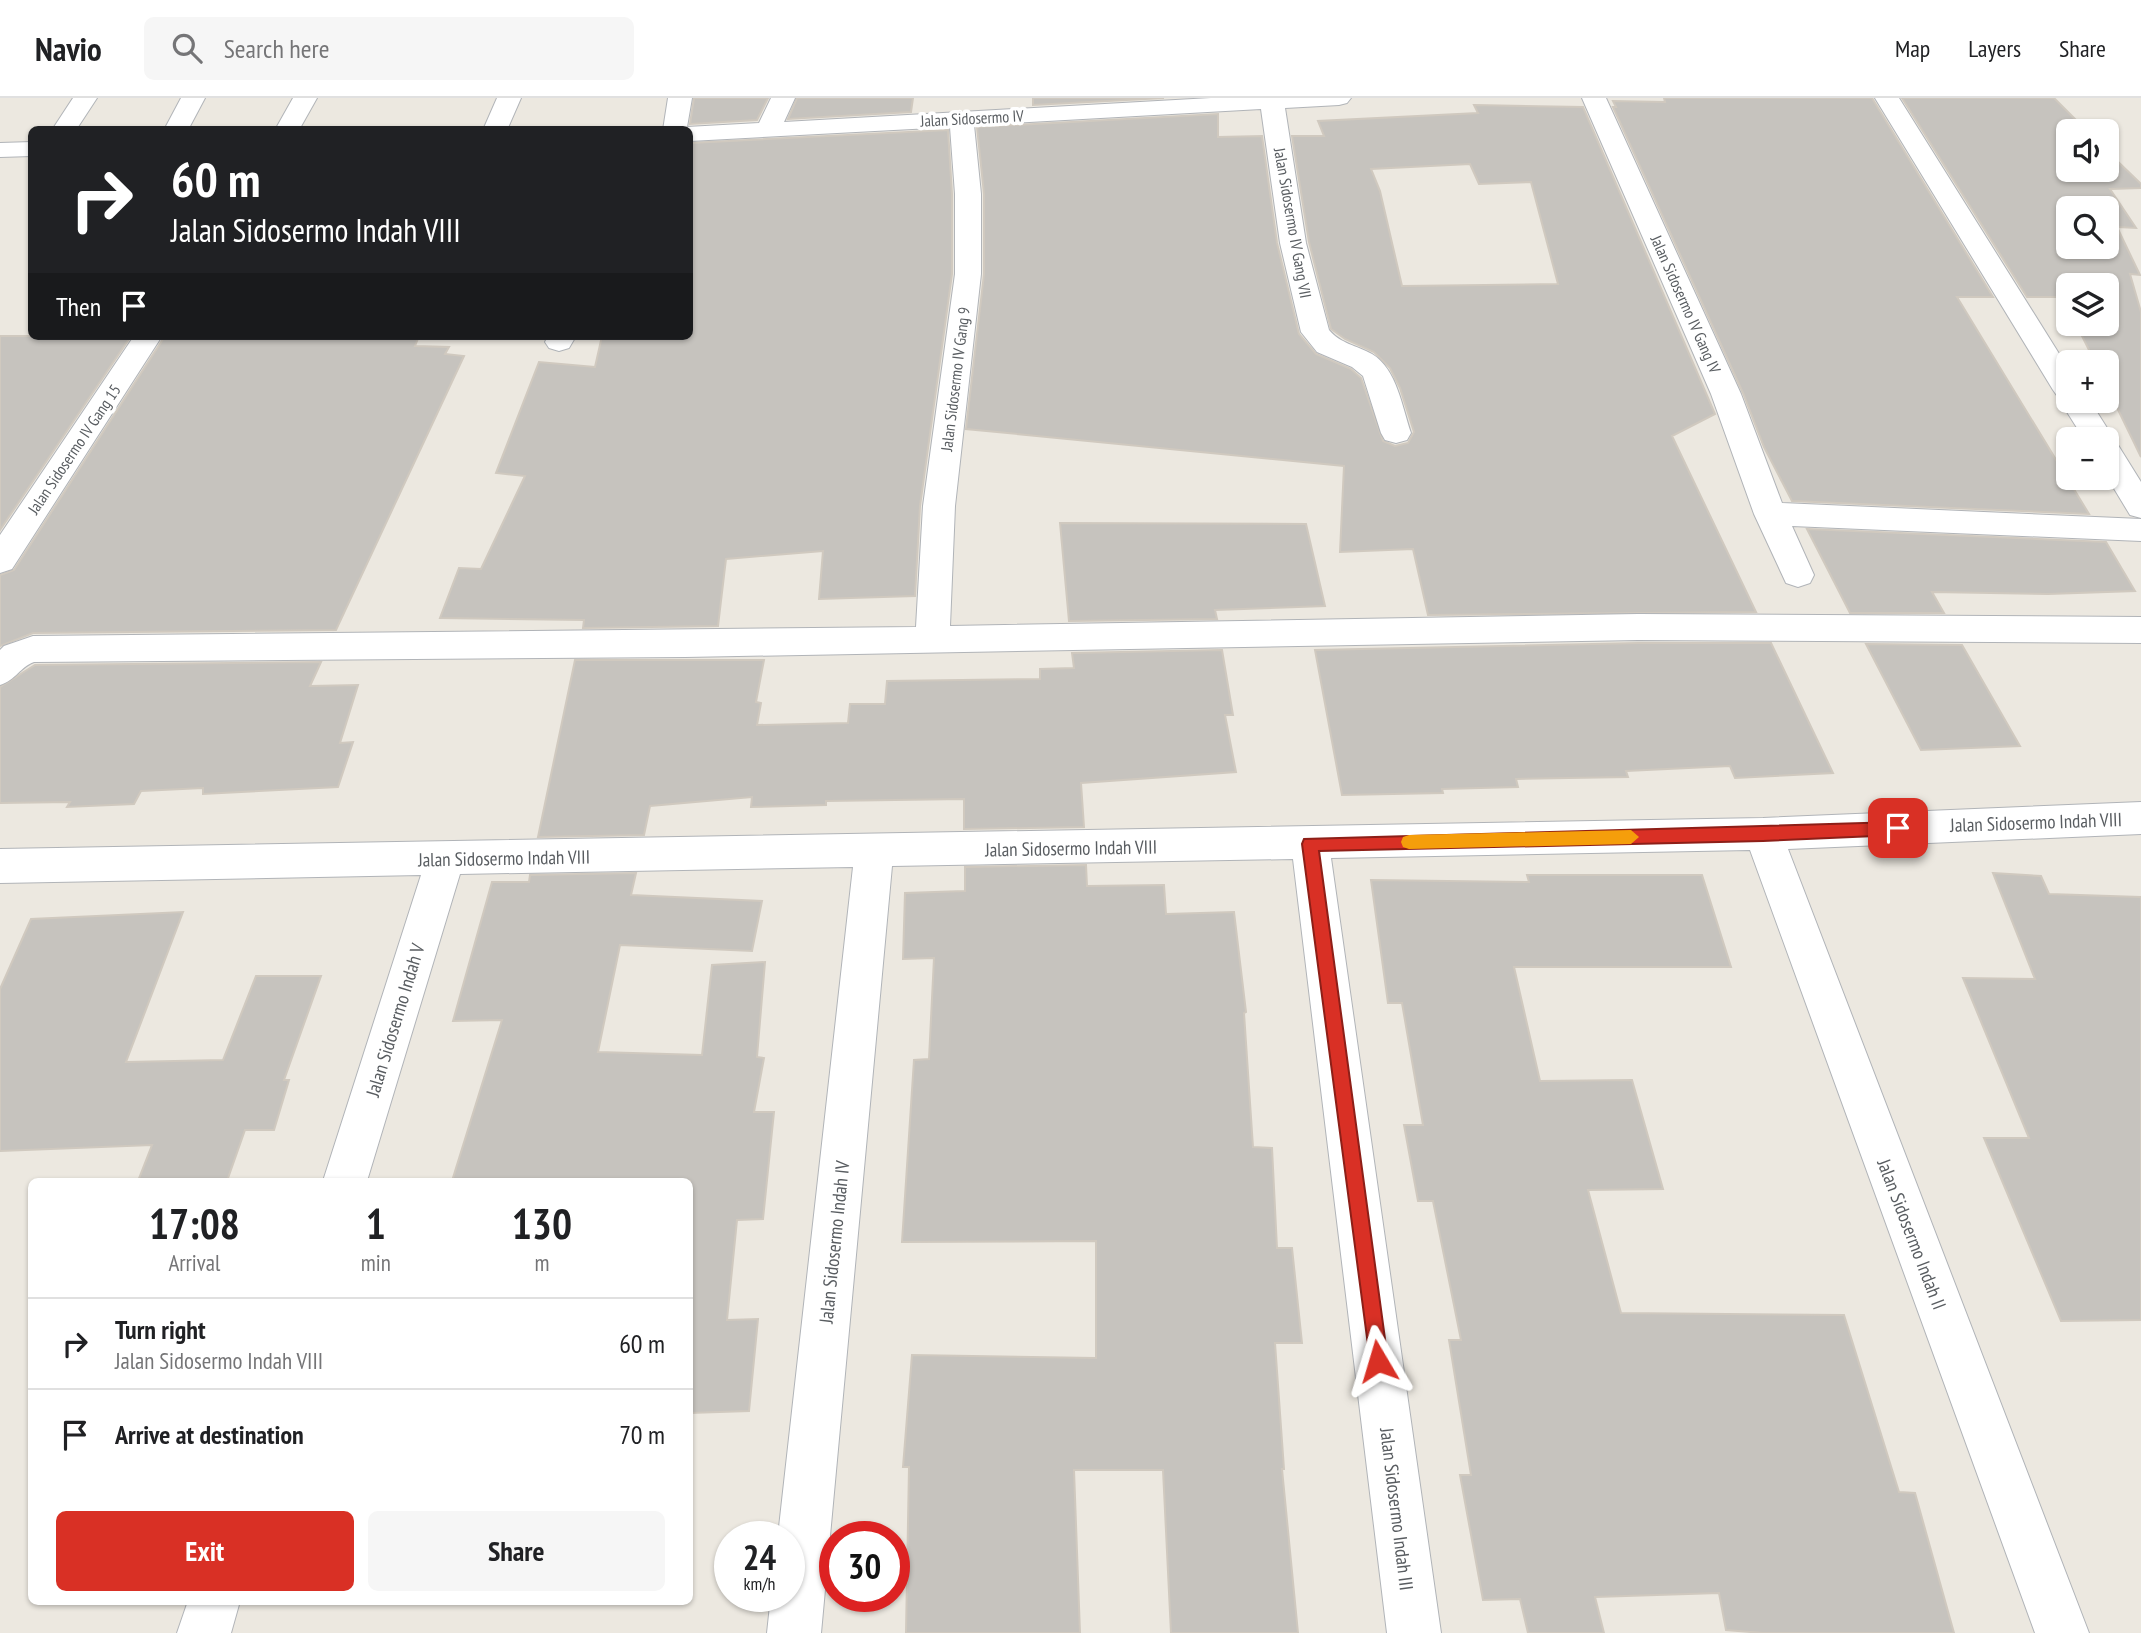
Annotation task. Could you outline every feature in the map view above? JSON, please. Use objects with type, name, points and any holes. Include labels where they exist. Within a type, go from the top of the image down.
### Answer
[{"type":"street","points":[[67,126],[85,98]]},
{"type":"street","points":[[178,126],[193,98]]},
{"type":"street","points":[[289,126],[305,98]]},
{"type":"street","points":[[497,126],[509,98]]},
{"type":"street","points":[[676,126],[680,98]]},
{"type":"street","points":[[768,130],[783,98]]},
{"type":"street","name":"Jalan Sidosermo IV","points":[[693,134],[1339,98]]},
{"type":"street","name":"Jalan Sidosermo IV Gang IV","points":[[1594,98],[1726,394],[1770,514],[1798,575]]},
{"type":"street","points":[[1887,98],[2056,371]]},
{"type":"street","name":"Jalan Sidosermo IV Gang VII","points":[[1272,102],[1293,243],[1315,332],[1327,346],[1362,361],[1376,372],[1396,433]]},
{"type":"street","name":"Jalan Sidosermo IV Gang 9","points":[[932,640],[939,506],[968,274],[968,194],[961,118]]},
{"type":"street","points":[[0,150],[28,149]]},
{"type":"street","name":"Jalan Sidosermo IV Gang 15","points":[[0,561],[145,340]]},
{"type":"street","points":[[2119,471],[2141,507]]},
{"type":"street","points":[[1770,514],[2141,530]]},
{"type":"street","points":[[0,672],[16,655],[33,649],[932,640],[1638,627],[2141,630]]},
{"type":"street","name":"Jalan Sidosermo Indah VIII","points":[[2,871],[445,859],[1763,834],[2141,818]]},
{"type":"street","name":"Jalan Sidosermo Indah II","points":[[1763,834],[2062,1633]]},
{"type":"street","name":"Jalan Sidosermo Indah III","points":[[1310,844],[1414,1633]]},
{"type":"street","name":"Jalan Sidosermo Indah IV","points":[[794,1633],[874,852]]},
{"type":"street","name":"Jalan Sidosermo Indah V","points":[[346,1178],[445,859]]},
{"type":"street","points":[[204,1633],[213,1605]]},
{"type":"building","points":[[694,98],[768,98],[757,120],[690,124]]},
{"type":"building","points":[[797,98],[913,98],[911,112],[788,119]]},
{"type":"building","points":[[1033,98],[1164,98],[1033,105]]},
{"type":"building","points":[[1664,98],[1872,98],[1993,297],[1957,297],[2056,460],[2056,490],[2074,490],[2089,514],[1792,501],[1764,447],[1743,393],[1613,107],[1616,107],[1613,101],[1665,102]]},
{"type":"building","points":[[1902,98],[2054,98],[2075,119],[2056,119],[2056,182],[2119,182],[2119,163],[2141,184],[2141,188],[2110,189],[2115,196],[2056,196],[2056,259],[2119,259],[2119,231],[2140,275],[2130,274],[2141,312],[2141,457],[2119,412],[2119,350],[2089,350],[2082,336],[2119,336],[2119,273],[2056,273],[2056,297],[2027,297]]},
{"type":"building","points":[[1474,105],[1583,107],[1715,414],[1672,436],[1756,612],[1428,615],[1413,549],[1340,552],[1344,466],[966,429],[984,274],[984,194],[977,127],[1218,114],[1218,137],[1262,136],[1277,243],[1299,334],[1316,354],[1351,369],[1361,378],[1383,441],[1395,446],[1408,443],[1414,432],[1400,388],[1390,368],[1374,352],[1345,339],[1331,329],[1309,242],[1292,136],[1324,136],[1318,121],[1478,113]],"holes":[[[1470,164],[1479,184],[1531,182],[1558,284],[1402,286],[1380,191],[1371,169]]]},
{"type":"building","points":[[948,130],[952,194],[952,274],[920,506],[915,596],[819,599],[823,551],[726,559],[718,626],[583,628],[584,620],[440,618],[459,568],[481,569],[525,476],[496,473],[539,362],[595,367],[601,340],[693,340],[693,143]]},
{"type":"building","points":[[2119,202],[2136,228],[2119,227]]},
{"type":"building","points":[[0,336],[28,336],[28,340],[128,340],[0,530]]},
{"type":"building","points":[[162,340],[417,340],[415,346],[449,347],[445,354],[464,356],[336,630],[33,633],[0,646],[0,575],[14,570]]},
{"type":"building","points":[[1060,523],[1306,524],[1325,606],[1215,610],[1217,619],[1069,621]]},
{"type":"building","points":[[1807,529],[2106,542],[2135,591],[2048,594],[1932,592],[1944,613],[1850,613]]},
{"type":"building","points":[[1771,643],[1833,773],[1735,778],[1730,766],[1626,771],[1628,777],[1516,779],[1518,787],[1442,789],[1443,793],[1342,795],[1315,650]]},
{"type":"building","points":[[1866,644],[1962,645],[2020,746],[1921,750]]},
{"type":"building","points":[[1222,650],[1233,715],[1225,715],[1236,772],[1081,783],[1084,827],[964,829],[964,799],[826,801],[826,805],[751,807],[752,797],[650,806],[644,835],[538,837],[575,660],[764,660],[756,702],[761,703],[757,725],[848,723],[850,704],[885,704],[887,681],[1040,679],[1040,669],[1074,668],[1072,653]]},
{"type":"building","points":[[321,662],[310,686],[358,685],[340,743],[353,742],[338,787],[203,794],[203,788],[141,791],[134,804],[67,807],[70,802],[0,803],[0,687],[35,665]]},
{"type":"building","points":[[1086,865],[1087,886],[1164,885],[1166,914],[1234,912],[1246,1012],[1253,1147],[1272,1148],[1277,1248],[1292,1248],[1302,1343],[1275,1343],[1282,1469],[1298,1633],[1171,1633],[1163,1470],[1074,1470],[1080,1633],[906,1633],[906,1612],[910,1612],[910,1521],[909,1467],[903,1467],[912,1355],[1096,1358],[1096,1241],[902,1242],[914,1060],[929,1059],[934,958],[903,959],[905,893],[965,891],[965,867]]},
{"type":"building","points":[[636,873],[631,895],[762,901],[752,951],[620,945],[598,1052],[702,1055],[712,965],[765,962],[757,1057],[764,1058],[754,1112],[774,1112],[763,1219],[737,1220],[727,1320],[758,1319],[749,1411],[693,1413],[693,1178],[453,1178],[502,1020],[453,1021],[492,882],[529,882],[530,875]]},
{"type":"building","points":[[1993,873],[2041,876],[2049,894],[2141,897],[2141,1320],[2061,1321],[1984,1138],[2029,1138],[1963,978],[2035,979]]},
{"type":"building","points":[[1527,875],[1702,875],[1731,967],[1514,967],[1540,1081],[1632,1080],[1663,1189],[1588,1190],[1621,1313],[1844,1315],[1899,1492],[1915,1493],[1954,1633],[1763,1633],[1726,1630],[1719,1593],[1595,1597],[1604,1633],[1528,1633],[1520,1599],[1483,1600],[1460,1475],[1471,1475],[1449,1340],[1461,1340],[1433,1201],[1418,1201],[1404,1125],[1423,1125],[1402,1003],[1388,1003],[1371,880],[1529,882]]},
{"type":"building","points":[[183,912],[126,1062],[223,1060],[256,976],[321,976],[284,1080],[289,1080],[274,1130],[245,1130],[228,1178],[139,1178],[152,1145],[0,1151],[0,989],[31,919]]},
{"type":"slow traffic","points":[[1409,842],[1631,837]]},
{"type":"route","points":[[1378,1361],[1310,844],[1763,834],[1898,828]]}]
